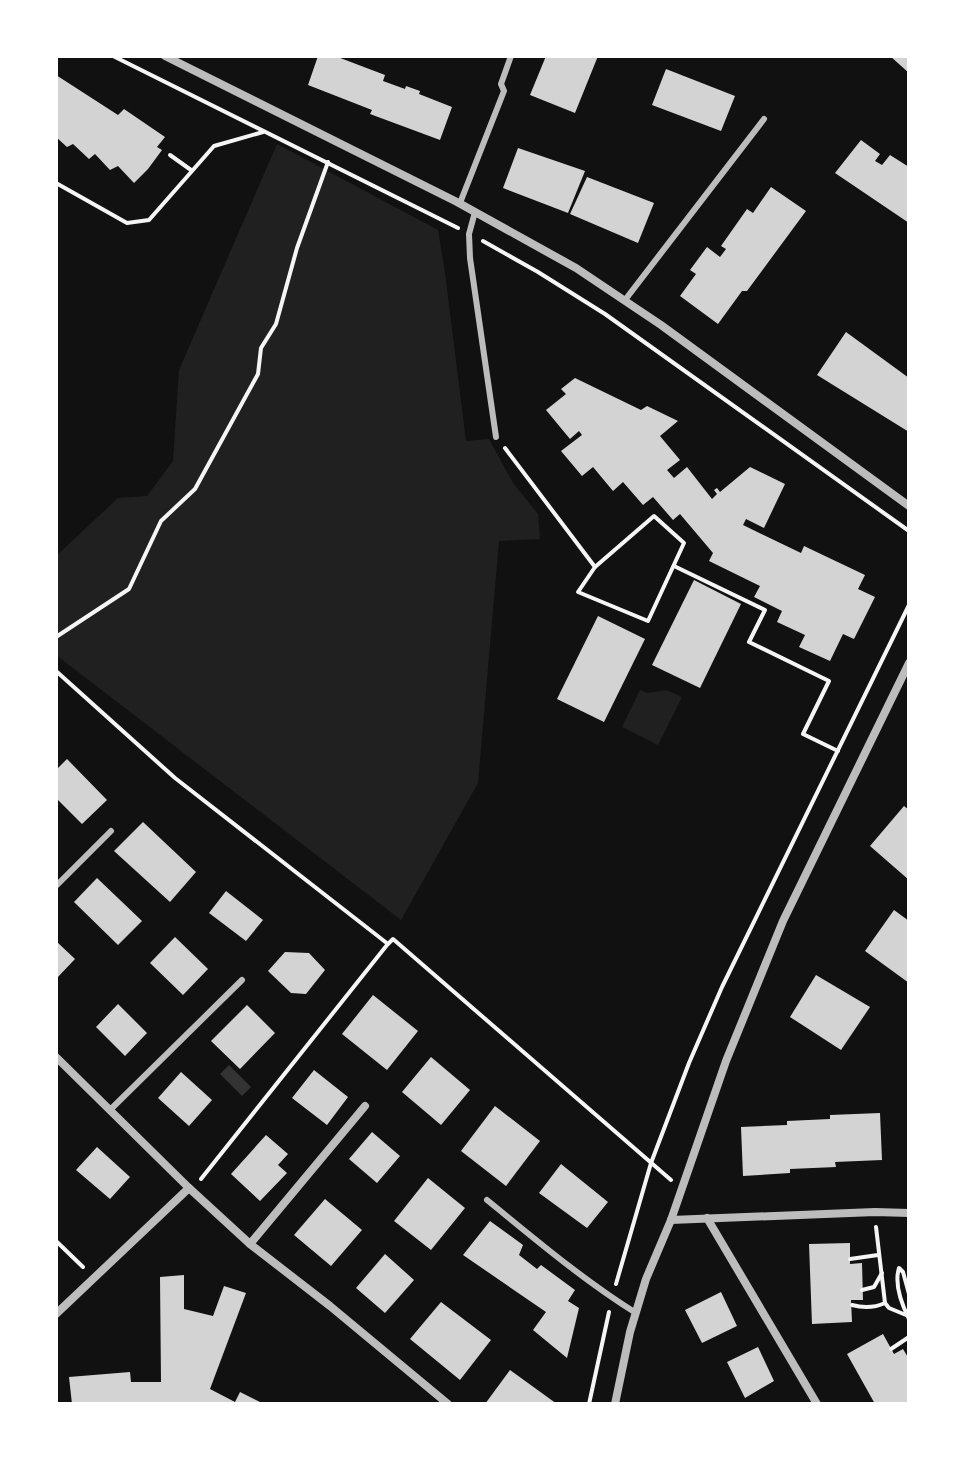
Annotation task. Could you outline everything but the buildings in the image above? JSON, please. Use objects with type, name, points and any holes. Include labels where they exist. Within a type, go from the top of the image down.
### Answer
[{"type":"street","points":[[165,56],[460,203],[576,268],[625,300],[909,506]]},
{"type":"street","points":[[615,1404],[630,1332],[646,1279],[671,1220],[726,1061],[783,921],[909,663]]},
{"type":"street","points":[[56,1057],[250,1244],[448,1404]]},
{"type":"street","points":[[250,1244],[365,1106]]},
{"type":"street","points":[[56,1314],[190,1189]]},
{"type":"street","points":[[671,1220],[909,1213]]},
{"type":"street","points":[[707,1218],[817,1404]]},
{"type":"lane","points":[[460,203],[504,91],[501,84],[511,56]]},
{"type":"lane","points":[[625,300],[764,119]]},
{"type":"lane","points":[[475,212],[469,234],[470,258],[496,437]]},
{"type":"lane","points":[[56,886],[111,831]]},
{"type":"lane","points":[[110,1110],[242,980]]},
{"type":"lane","points":[[487,1200],[612,1298],[636,1313]]},
{"type":"path","points":[[113,56],[328,162],[538,272],[605,314],[909,531]]},
{"type":"path","points":[[56,183],[127,223],[149,220],[214,146],[265,131]]},
{"type":"path","points":[[170,155],[191,170]]},
{"type":"path","points":[[56,637],[129,589],[161,521],[195,489],[258,374],[261,348],[276,324],[297,248],[328,162]]},
{"type":"path","points":[[496,437],[595,567]]},
{"type":"path","points":[[654,516],[684,543],[674,566],[648,621],[578,592],[595,567],[654,516]]},
{"type":"path","points":[[674,566],[765,610],[749,642],[829,681],[803,734],[838,751]]},
{"type":"path","points":[[589,1404],[612,1298],[651,1163],[689,1063],[722,987],[909,605]]},
{"type":"path","points":[[56,671],[175,778],[388,944]]},
{"type":"path","points":[[190,1189],[393,939],[682,1189]]},
{"type":"path","points":[[875,1212],[885,1303],[908,1317]]},
{"type":"path","points":[[56,1241],[94,1278]]},
{"type":"path","points":[[850,1259],[878,1255]]},
{"type":"path","points":[[908,1317],[899,1286],[899,1268],[909,1294]]},
{"type":"path","points":[[874,1287],[882,1273]]},
{"type":"path","points":[[899,1286],[906,1284]]},
{"type":"path","points":[[862,1290],[874,1287],[884,1293]]},
{"type":"path","points":[[852,1305],[861,1308],[885,1303]]},
{"type":"path","points":[[891,1349],[909,1337]]},
{"type":"shaded area","points":[[277,144],[438,230],[466,441],[489,439],[513,483],[538,514],[540,539],[499,541],[478,783],[401,920],[56,655],[56,556],[118,498],[147,496],[173,461],[179,370]]},
{"type":"shaded area","points":[[640,690],[647,693],[666,690],[682,697],[658,745],[622,727]]},
{"type":"shaded area","points":[[229,1065],[251,1087],[242,1096],[220,1074]]}]
